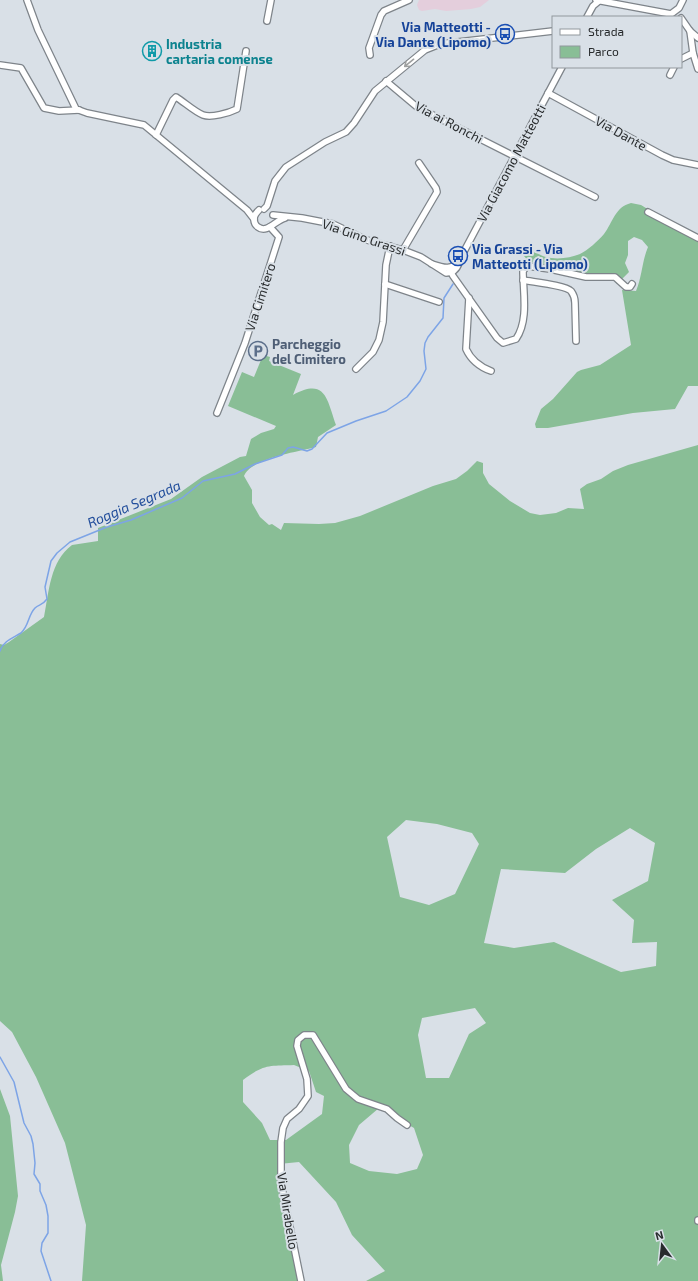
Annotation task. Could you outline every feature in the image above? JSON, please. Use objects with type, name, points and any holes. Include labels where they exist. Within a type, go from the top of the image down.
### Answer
[{"type":"street","points":[[267,21],[271,0]]},
{"type":"street","points":[[370,55],[369,48],[381,15],[384,11],[408,0]]},
{"type":"street","points":[[587,16],[592,3],[598,0],[678,16]]},
{"type":"street","points":[[671,14],[679,8],[683,0]]},
{"type":"street","points":[[26,1],[74,106],[87,113],[141,124],[247,210],[258,227],[262,229],[271,226],[274,221],[273,215],[265,209],[247,210]]},
{"type":"street","points":[[682,19],[690,31],[698,38]]},
{"type":"street","points":[[254,219],[256,213],[265,209],[275,181],[282,170],[325,142],[346,132],[354,123],[375,91],[425,50],[435,45],[552,31]]},
{"type":"street","points":[[690,31],[693,53],[698,69]]},
{"type":"street","points":[[156,135],[173,100],[176,97],[203,116],[230,113],[237,109],[246,51]]},
{"type":"street","points":[[682,58],[693,53]]},
{"type":"street","points":[[0,65],[21,68],[44,108],[59,112],[79,110]]},
{"type":"street","name":"Via Giacomo Matteotti","points":[[450,270],[460,259],[561,68]]},
{"type":"street","points":[[670,75],[674,68]]},
{"type":"street","name":"Via ai Ronchi","points":[[386,81],[417,107],[595,197]]},
{"type":"street","name":"Via Dante","points":[[548,94],[662,155],[673,160],[698,165]]},
{"type":"street","points":[[404,250],[437,192],[436,188],[419,163]]},
{"type":"street","points":[[648,212],[698,238]]},
{"type":"street","name":"Via Gino Grassi","points":[[273,215],[302,218],[333,224],[367,240],[404,250],[421,257],[432,264],[450,270]]},
{"type":"street","name":"Via Gino Grassi","points":[[271,226],[282,219],[293,217]]},
{"type":"street","name":"Via Cimitero","points":[[217,413],[245,343],[279,237],[271,226]]},
{"type":"street","points":[[356,369],[373,352],[380,340],[383,322],[386,265],[390,246]]},
{"type":"street","points":[[450,270],[499,341],[506,343],[517,337],[523,321],[523,280],[524,269],[528,266],[586,277],[615,277],[626,287],[630,287],[632,284]]},
{"type":"street","points":[[523,280],[564,288],[572,292],[575,298],[576,341]]},
{"type":"street","points":[[385,284],[439,302]]},
{"type":"street","points":[[469,298],[466,349],[469,356],[477,364],[491,371]]},
{"type":"street","name":"Via Mirabello","points":[[301,1281],[281,1183],[281,1142],[283,1128],[287,1119],[299,1109],[308,1096],[308,1079],[297,1046],[298,1040],[304,1035],[313,1034],[346,1089],[358,1099],[387,1109],[407,1125]]},
{"type":"shaded area","points":[[419,0],[489,0],[480,7],[471,9],[446,11],[435,9],[422,11],[419,10],[417,5]]},
{"type":"green space","points":[[631,203],[641,205],[698,240],[698,386],[688,386],[675,409],[633,413],[548,428],[536,428],[535,424],[541,409],[553,399],[577,372],[600,365],[631,345],[622,290],[636,291],[648,247],[642,240],[634,237],[628,241],[628,255],[625,263],[629,272],[617,284],[610,276],[589,277],[529,262],[524,256],[532,252],[550,258],[568,257],[580,254],[593,245],[604,234],[621,208]]},
{"type":"green space","points":[[263,355],[270,357],[269,361],[301,374],[293,395],[304,390],[319,390],[324,394],[327,400],[336,425],[318,437],[316,447],[265,460],[248,470],[244,476],[252,490],[252,503],[260,517],[269,525],[272,524],[281,530],[284,523],[335,523],[360,516],[433,486],[456,479],[477,461],[483,463],[483,473],[489,484],[510,501],[530,513],[540,515],[556,513],[568,508],[584,509],[580,489],[587,484],[601,479],[613,471],[628,465],[698,445],[698,1281],[366,1281],[385,1271],[352,1235],[336,1202],[299,1162],[279,1164],[301,1281],[82,1281],[86,1225],[65,1143],[36,1077],[12,1032],[0,1021],[0,644],[4,645],[9,642],[44,617],[49,587],[55,568],[59,559],[72,545],[98,541],[98,528],[171,499],[202,477],[240,457],[246,456],[251,439],[261,433],[274,429],[276,426],[228,406],[242,372],[254,377]],"holes":[[[406,820],[437,824],[472,833],[479,844],[455,894],[429,905],[400,897],[387,837]],[[630,828],[655,843],[648,881],[612,900],[634,920],[632,943],[657,942],[656,966],[621,972],[554,942],[514,948],[484,943],[501,869],[565,873],[596,849]],[[475,1008],[486,1023],[469,1034],[449,1078],[426,1078],[418,1035],[422,1018]],[[294,1065],[309,1071],[316,1092],[324,1096],[322,1114],[286,1140],[270,1140],[262,1123],[243,1102],[243,1080],[262,1068]],[[379,1108],[414,1128],[423,1155],[417,1169],[397,1174],[369,1171],[350,1163],[349,1145],[359,1125]]]},
{"type":"green space","points":[[0,1089],[10,1116],[18,1196],[1,1265],[3,1281],[0,1281]]},
{"type":"waterway","name":"Roggia Segrada","points":[[0,651],[6,642],[24,630],[33,611],[47,599],[45,587],[51,561],[57,553],[70,542],[107,527],[131,520],[182,498],[203,481],[235,474],[255,464],[282,455],[288,448],[293,447],[307,451],[312,449],[327,433],[386,411],[407,397],[420,381],[426,369],[424,351],[425,343],[443,318],[444,298],[453,284]]},
{"type":"waterway","name":"Roggia Segrada","points":[[0,1057],[14,1082],[24,1123],[31,1136],[33,1144],[35,1163],[34,1174],[40,1184],[40,1191],[46,1205],[48,1216],[48,1233],[42,1243],[41,1251],[51,1281]]},
{"type":"place","name":"Via Matteotti - Via Dante (Lipomo)","points":[[505,34]]},
{"type":"place","name":"Industria cartaria comense","points":[[152,51]]},
{"type":"place","name":"Via Grassi - Via Matteotti (Lipomo)","points":[[458,256]]},
{"type":"place","name":"Parcheggio del Cimitero","points":[[258,351]]}]
